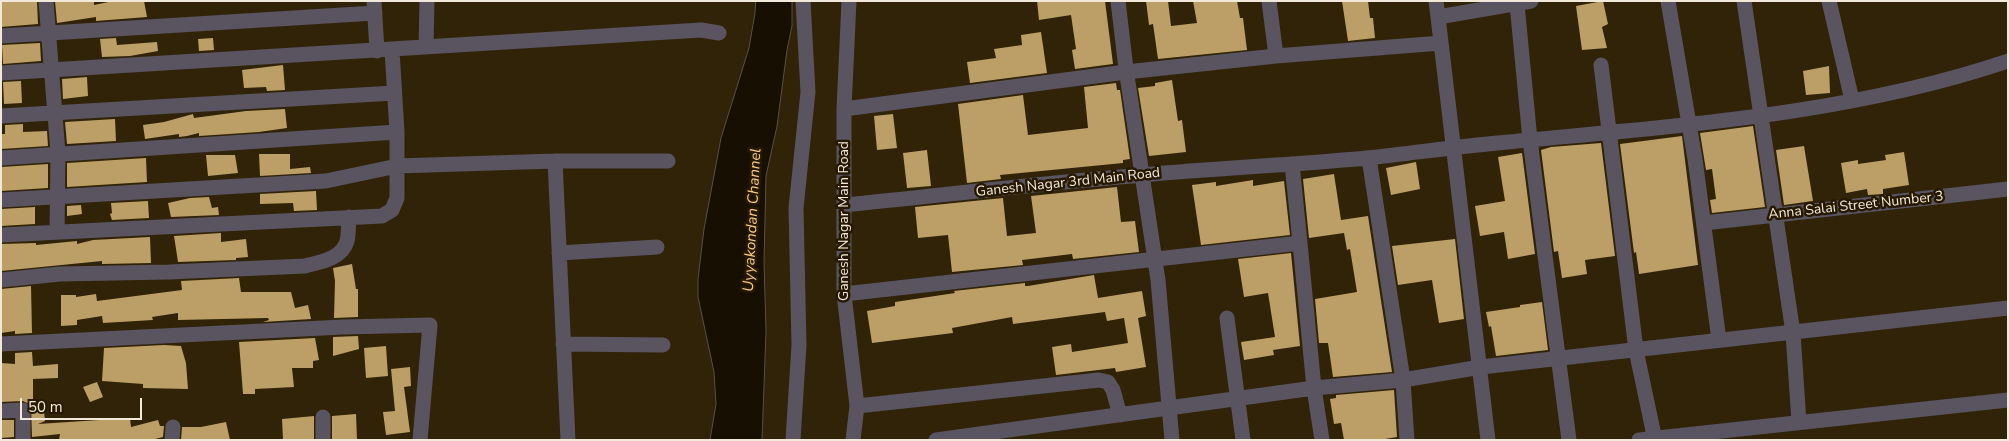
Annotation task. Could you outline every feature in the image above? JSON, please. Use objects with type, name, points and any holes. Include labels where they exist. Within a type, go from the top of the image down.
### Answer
[{"type":"street","points":[[46,1],[58,153],[57,232]]},
{"type":"street","points":[[426,48],[427,1]]},
{"type":"street","points":[[794,440],[799,346],[796,208],[808,92],[802,1]]},
{"type":"street","name":"Ganesh Nagar Main Road","points":[[849,1],[844,109],[844,294],[857,406],[853,440]]},
{"type":"street","points":[[1118,1],[1126,72],[1154,259],[1172,440]]},
{"type":"street","points":[[1270,1],[1276,56]]},
{"type":"street","points":[[1436,1],[1481,367],[1488,440]]},
{"type":"street","points":[[1668,1],[1689,124],[1719,340]]},
{"type":"street","points":[[1744,1],[1793,333],[1799,422]]},
{"type":"street","points":[[1829,1],[1852,100]]},
{"type":"street","points":[[1438,17],[1524,2],[1530,140],[1569,440]]},
{"type":"street","points":[[1,36],[374,7],[394,93],[397,132],[398,198],[392,210],[382,216],[1,236]]},
{"type":"street","points":[[1,73],[701,30],[719,33]]},
{"type":"street","points":[[844,109],[1126,72],[1276,56],[1441,43]]},
{"type":"street","name":"Ganesh Nagar 3rd Main Road","points":[[844,206],[1142,175],[1369,158],[1453,147],[1762,115],[1852,100],[1966,75],[2008,61]]},
{"type":"street","points":[[1601,65],[1636,350],[1655,439]]},
{"type":"street","points":[[1,116],[394,93]]},
{"type":"street","points":[[1,158],[397,132]]},
{"type":"street","points":[[1369,158],[1402,380],[1407,440]]},
{"type":"street","points":[[555,161],[568,440]]},
{"type":"street","points":[[1,200],[326,181],[397,166],[555,161],[668,161]]},
{"type":"street","points":[[1292,164],[1314,388],[1322,440]]},
{"type":"street","name":"Anna Salai Street Number 3","points":[[1704,224],[2008,189]]},
{"type":"street","points":[[1,280],[60,274],[169,272],[305,266],[325,261],[340,254],[347,241],[349,218]]},
{"type":"street","points":[[844,294],[1300,243]]},
{"type":"street","points":[[560,253],[657,247]]},
{"type":"street","points":[[936,440],[1314,388],[1402,380],[1481,367],[2008,308]]},
{"type":"street","points":[[1226,318],[1243,440]]},
{"type":"street","points":[[1,344],[343,327],[430,325],[420,440]]},
{"type":"street","points":[[563,344],[663,345]]},
{"type":"street","points":[[857,406],[1099,380],[1108,382],[1113,390],[1120,415]]},
{"type":"street","points":[[1639,440],[2008,400]]},
{"type":"street","points":[[1,411],[23,410],[23,440]]},
{"type":"street","points":[[323,417],[324,440]]},
{"type":"water","name":"Uyyakondan Channel","points":[[756,1],[792,1],[792,26],[777,126],[766,176],[764,262],[766,331],[762,440],[710,440],[716,404],[714,372],[698,297],[698,279],[704,229],[721,138],[749,48]]},
{"type":"building","points":[[1,1],[37,1],[38,24],[1,27]]},
{"type":"building","points":[[55,1],[94,1],[94,5],[113,1],[144,1],[147,17],[96,21],[96,17],[57,23]]},
{"type":"building","points":[[1037,1],[1105,1],[1113,64],[1075,69],[1072,50],[1076,49],[1071,15],[1039,20]]},
{"type":"building","points":[[1146,1],[1168,1],[1171,26],[1197,23],[1193,1],[1237,1],[1240,18],[1243,18],[1247,50],[1158,59],[1153,24],[1149,25]]},
{"type":"building","points":[[1342,1],[1368,1],[1370,18],[1373,18],[1375,38],[1348,41]]},
{"type":"building","points":[[1603,1],[1608,24],[1602,27],[1607,48],[1582,50],[1576,6]]},
{"type":"building","points":[[1041,32],[1047,73],[970,83],[967,62],[996,58],[994,49],[1022,45],[1021,35]]},
{"type":"building","points":[[116,38],[117,45],[157,42],[158,51],[130,56],[102,57],[100,39]]},
{"type":"building","points":[[213,38],[214,50],[199,51],[198,39]]},
{"type":"building","points":[[40,43],[41,61],[3,64],[2,45]]},
{"type":"building","points":[[283,65],[285,90],[267,91],[266,87],[244,88],[242,70]]},
{"type":"building","points":[[1829,66],[1830,93],[1806,95],[1803,71]]},
{"type":"building","points":[[87,77],[88,96],[63,99],[62,79]]},
{"type":"building","points":[[1172,80],[1178,121],[1182,120],[1186,152],[1149,156],[1138,88],[1155,86],[1155,83]]},
{"type":"building","points":[[21,81],[22,103],[4,104],[3,82]]},
{"type":"building","points":[[1116,83],[1117,90],[1120,90],[1130,159],[1123,160],[1123,163],[1000,175],[1001,179],[967,183],[958,104],[1023,95],[1028,135],[1088,128],[1084,87]]},
{"type":"building","points":[[285,109],[287,128],[199,136],[199,133],[179,137],[179,134],[145,139],[143,125],[164,122],[193,114],[194,118],[246,111]]},
{"type":"building","points":[[893,114],[897,148],[877,150],[874,116]]},
{"type":"building","points":[[115,119],[116,141],[67,144],[65,122]]},
{"type":"building","points":[[23,124],[23,132],[47,131],[48,146],[1,149],[1,134],[5,134],[5,125]]},
{"type":"building","points":[[1753,126],[1765,207],[1712,213],[1710,200],[1716,199],[1712,169],[1706,170],[1700,133]]},
{"type":"building","points":[[1682,136],[1698,265],[1639,274],[1636,252],[1634,253],[1620,144]]},
{"type":"building","points":[[1601,143],[1615,256],[1585,260],[1587,274],[1562,278],[1558,251],[1554,252],[1541,150],[1551,147]]},
{"type":"building","points":[[1804,146],[1813,201],[1784,205],[1776,150]]},
{"type":"building","points":[[927,150],[931,186],[907,188],[903,153]]},
{"type":"building","points":[[1904,152],[1909,185],[1883,189],[1883,194],[1868,195],[1867,189],[1846,193],[1841,163],[1858,160],[1858,164],[1886,160],[1885,155]]},
{"type":"building","points":[[1522,153],[1535,254],[1508,259],[1504,232],[1480,236],[1475,206],[1505,201],[1498,157]]},
{"type":"building","points":[[259,154],[290,154],[290,169],[310,167],[311,173],[260,176]]},
{"type":"building","points":[[206,155],[235,155],[238,173],[208,176]]},
{"type":"building","points":[[146,158],[147,182],[67,187],[67,163]]},
{"type":"building","points":[[1416,162],[1420,189],[1391,195],[1386,168]]},
{"type":"building","points":[[48,164],[48,188],[1,191],[1,167]]},
{"type":"building","points":[[1334,174],[1341,220],[1368,216],[1392,372],[1333,377],[1328,343],[1319,343],[1315,299],[1357,292],[1350,249],[1347,250],[1344,233],[1309,238],[1303,179]]},
{"type":"building","points":[[1253,180],[1253,186],[1284,181],[1290,235],[1201,245],[1192,185],[1216,182],[1216,186]]},
{"type":"building","points":[[1117,187],[1121,222],[1135,221],[1139,252],[1073,259],[1072,254],[1022,260],[1023,265],[952,272],[948,235],[918,238],[915,207],[1003,198],[1007,236],[1036,233],[1031,196]]},
{"type":"building","points":[[316,191],[317,210],[294,211],[293,203],[260,204],[260,194]]},
{"type":"building","points":[[209,197],[212,208],[218,207],[219,215],[171,217],[168,203],[190,198]]},
{"type":"building","points":[[148,201],[149,218],[112,220],[110,214],[112,213],[111,203]]},
{"type":"building","points":[[81,205],[82,214],[67,216],[67,206]]},
{"type":"building","points":[[35,207],[35,224],[1,226],[1,209]]},
{"type":"building","points":[[221,233],[221,242],[246,239],[248,257],[236,258],[236,260],[178,262],[174,236]]},
{"type":"building","points":[[150,237],[151,263],[102,264],[102,261],[1,271],[1,244],[36,243],[36,245],[77,241],[77,244],[93,240]]},
{"type":"building","points":[[1455,239],[1464,319],[1439,323],[1432,280],[1398,285],[1392,246]]},
{"type":"building","points":[[1291,253],[1300,346],[1273,350],[1274,355],[1244,360],[1241,342],[1275,337],[1268,293],[1244,297],[1238,259]]},
{"type":"building","points":[[352,264],[356,289],[358,289],[358,317],[334,318],[335,281],[333,268]]},
{"type":"building","points":[[1094,275],[1098,298],[1142,291],[1146,316],[1138,318],[1146,367],[1116,372],[1115,368],[1056,375],[1052,347],[1071,344],[1072,352],[1128,343],[1124,318],[1107,321],[1105,312],[1013,324],[1012,317],[952,328],[953,333],[872,343],[867,311],[895,306],[895,302],[955,293],[954,291],[1025,283],[1025,286],[1028,286]]},
{"type":"building","points":[[239,278],[241,292],[291,292],[295,308],[308,305],[311,319],[263,322],[269,320],[268,318],[178,320],[178,313],[152,317],[153,320],[103,323],[102,316],[77,320],[77,325],[61,326],[61,295],[76,295],[76,297],[96,294],[97,301],[182,290],[181,281]]},
{"type":"building","points":[[31,286],[32,333],[15,334],[15,331],[1,333],[1,289]]},
{"type":"building","points":[[1542,302],[1548,350],[1496,356],[1491,326],[1489,327],[1486,312]]},
{"type":"building","points":[[358,336],[359,349],[333,356],[333,337]]},
{"type":"building","points":[[315,338],[319,360],[313,361],[313,368],[292,368],[294,387],[255,389],[255,394],[243,394],[239,342]]},
{"type":"building","points":[[181,346],[186,363],[188,389],[143,388],[143,384],[102,381],[104,348]]},
{"type":"building","points":[[386,346],[388,376],[366,378],[364,348]]},
{"type":"building","points":[[32,352],[33,366],[58,364],[58,378],[33,379],[33,412],[44,411],[45,421],[38,424],[130,418],[131,427],[158,420],[160,426],[164,426],[163,437],[151,440],[59,440],[60,434],[32,437],[31,405],[23,401],[1,402],[1,363],[15,364],[15,353]]},
{"type":"building","points":[[410,367],[411,386],[404,387],[410,432],[386,435],[383,412],[395,411],[391,369]]},
{"type":"building","points":[[97,382],[103,397],[90,402],[83,387]]},
{"type":"building","points":[[1394,390],[1397,437],[1379,440],[1344,440],[1341,423],[1334,424],[1330,399],[1336,398],[1336,395]]},
{"type":"building","points":[[356,414],[357,440],[332,440],[332,416]]},
{"type":"building","points":[[314,416],[314,440],[283,440],[282,419]]},
{"type":"building","points":[[1,420],[14,420],[14,437],[1,438]]},
{"type":"building","points":[[226,422],[230,440],[181,440],[182,427],[201,427]]}]
